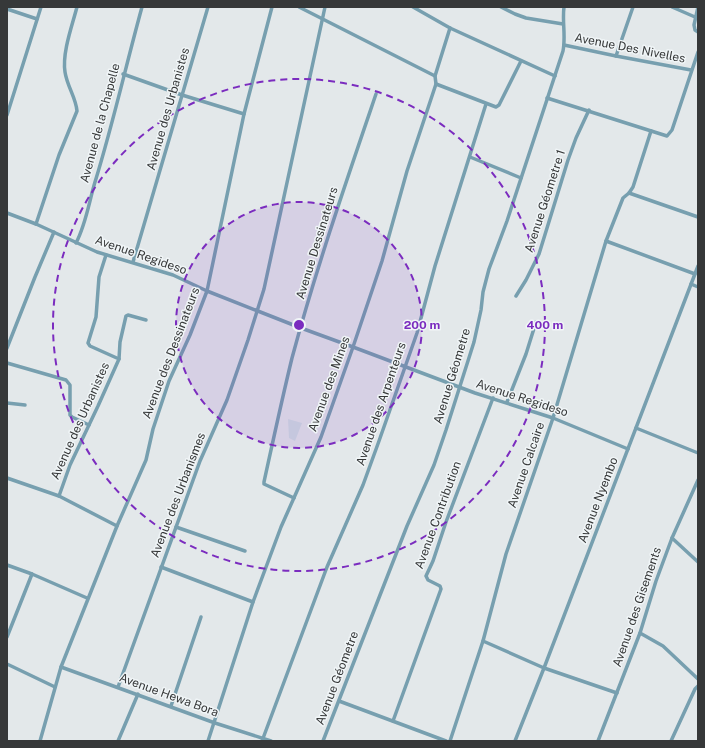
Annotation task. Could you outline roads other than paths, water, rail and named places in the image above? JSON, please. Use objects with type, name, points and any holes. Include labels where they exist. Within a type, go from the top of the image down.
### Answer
[{"type":"street","points":[[7,115],[41,7]]},
{"type":"street","points":[[36,224],[59,155],[77,112],[77,105],[67,82],[65,63],[67,46],[77,7]]},
{"type":"street","name":"Avenue de la Chapelle","points":[[76,243],[83,225],[103,155],[142,7]]},
{"type":"street","name":"Avenue des Urbanistes","points":[[133,262],[208,7]]},
{"type":"street","name":"Avenue des Dessinateurs","points":[[40,741],[61,667],[117,526],[146,460],[153,429],[169,381],[190,335],[207,290],[244,114],[272,7]]},
{"type":"street","points":[[299,7],[351,35],[434,76]]},
{"type":"street","points":[[257,311],[264,289],[326,7]]},
{"type":"street","points":[[413,7],[450,28],[555,76]]},
{"type":"street","points":[[501,7],[521,17],[563,24]]},
{"type":"street","name":"Avenue Géometre","points":[[323,741],[407,526],[434,465],[446,430],[476,334],[486,280],[507,221],[564,45],[564,7]]},
{"type":"street","points":[[616,56],[633,7]]},
{"type":"street","points":[[672,7],[695,17]]},
{"type":"street","points":[[698,7],[694,28],[698,32]]},
{"type":"street","points":[[7,8],[37,19]]},
{"type":"street","points":[[450,28],[434,76],[436,84],[496,107],[499,105],[520,61]]},
{"type":"street","name":"Avenue Des Nivelles","points":[[564,45],[692,70]]},
{"type":"street","points":[[547,98],[589,110],[651,131],[669,135],[698,52]]},
{"type":"street","points":[[124,74],[182,95],[244,114]]},
{"type":"street","name":"Avenue des Mines","points":[[208,741],[253,602],[281,527],[321,437],[353,347],[382,261],[407,171],[436,84]]},
{"type":"street","name":"Avenue Dessinateurs","points":[[294,498],[268,487],[264,484],[264,482],[278,414],[301,328],[331,226],[376,94]]},
{"type":"street","name":"Avenue des Arpenteurs","points":[[263,739],[327,567],[371,464],[417,333],[435,266],[486,104]]},
{"type":"street","name":"Avenue Géometre 1","points":[[516,296],[539,254],[568,160],[589,110]]},
{"type":"street","name":"Avenue Calcaire","points":[[450,741],[483,642],[506,554],[553,418],[606,241],[623,198],[633,187],[651,131]]},
{"type":"street","points":[[470,157],[520,178]]},
{"type":"street","points":[[629,193],[698,217]]},
{"type":"street","name":"Avenue Regideso","points":[[7,213],[106,255],[173,275],[301,328],[459,387],[553,418],[628,449]]},
{"type":"street","points":[[7,348],[54,232]]},
{"type":"street","points":[[606,241],[695,274]]},
{"type":"street","name":"Avenue des Urbanistes","points":[[59,496],[70,465],[118,359],[90,346],[88,342],[96,317],[99,277],[106,255]]},
{"type":"street","name":"Avenue Nyembo","points":[[515,741],[698,266]]},
{"type":"street","points":[[691,284],[698,287]]},
{"type":"street","name":"Avenue des Urbanismes","points":[[118,688],[200,461],[227,400],[257,311]]},
{"type":"street","points":[[118,359],[126,316],[128,315],[146,320]]},
{"type":"street","points":[[507,402],[526,354],[536,322]]},
{"type":"street","points":[[7,363],[66,380],[70,385],[70,415],[72,418],[89,425]]},
{"type":"street","name":"Avenue Contribution","points":[[393,721],[441,589],[439,585],[426,579],[426,576],[433,561],[446,522],[493,398]]},
{"type":"street","points":[[7,403],[25,405]]},
{"type":"street","points":[[636,428],[698,453]]},
{"type":"street","points":[[7,478],[59,496],[117,526]]},
{"type":"street","name":"Avenue des Gisements","points":[[598,741],[640,633],[656,581],[672,538],[698,480]]},
{"type":"street","points":[[176,527],[245,552]]},
{"type":"street","points":[[672,538],[698,562]]},
{"type":"street","points":[[7,565],[88,598]]},
{"type":"street","points":[[162,567],[253,602]]},
{"type":"street","points":[[7,637],[32,574]]},
{"type":"street","points":[[171,706],[201,617]]},
{"type":"street","points":[[640,633],[663,646],[698,679]]},
{"type":"street","points":[[483,642],[544,668],[617,693]]},
{"type":"street","points":[[7,664],[55,687]]},
{"type":"street","name":"Avenue Hewa Bora","points":[[61,667],[271,741]]},
{"type":"street","points":[[671,741],[695,689],[698,686]]},
{"type":"street","points":[[118,741],[138,694]]},
{"type":"street","points":[[339,701],[446,741]]}]
